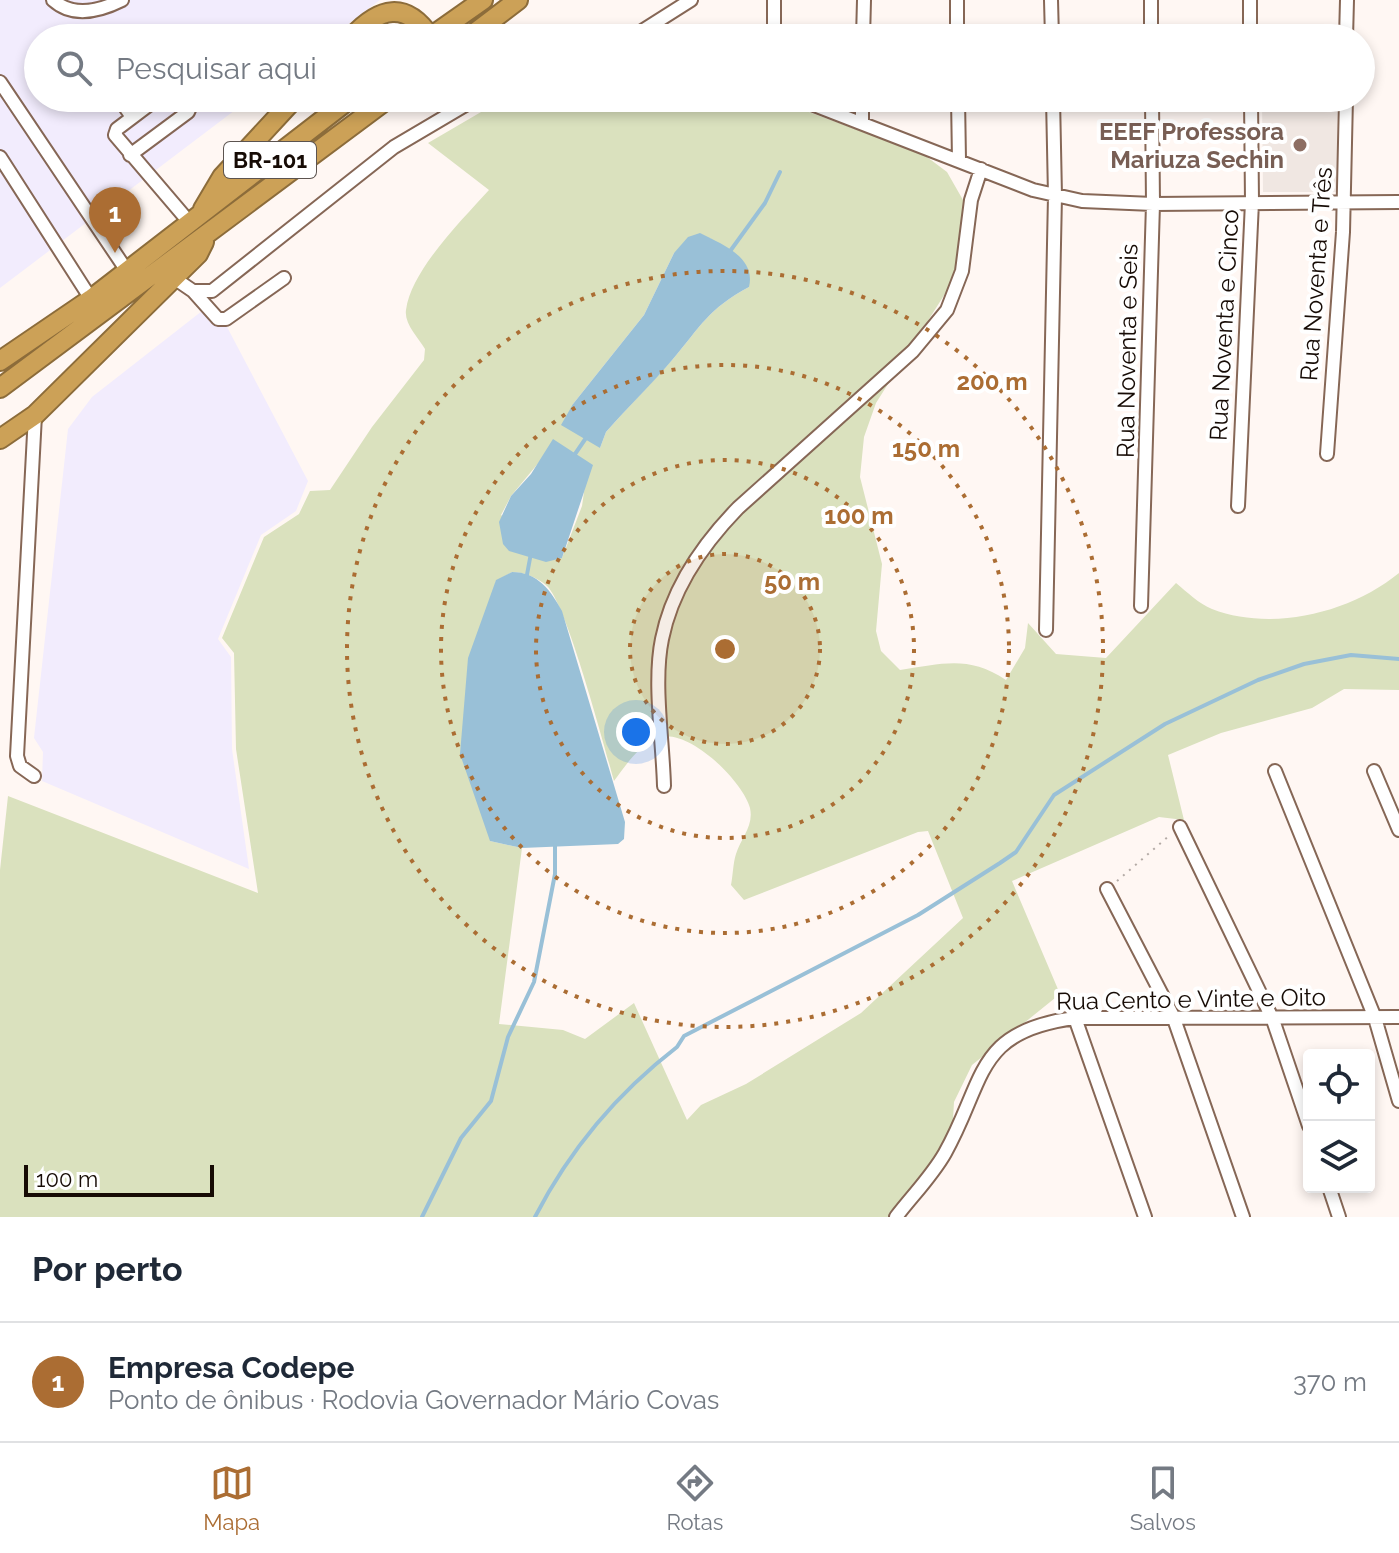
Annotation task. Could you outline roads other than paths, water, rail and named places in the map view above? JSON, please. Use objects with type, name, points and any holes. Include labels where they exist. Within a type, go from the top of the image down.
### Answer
[{"type":"highway","points":[[450,24],[483,0]]},
{"type":"highway","points":[[486,24],[518,0]]},
{"type":"highway","points":[[366,24],[376,14],[390,9],[405,12],[421,24]]},
{"type":"highway","points":[[194,219],[222,177],[282,112]]},
{"type":"highway","name":"BR-101","points":[[0,361],[91,299],[333,112]]},
{"type":"highway","name":"BR-101","points":[[0,388],[370,112]]},
{"type":"highway","points":[[0,439],[35,415],[174,278],[198,254],[206,234]]},
{"type":"street","points":[[53,0],[68,9],[84,11],[122,0]]},
{"type":"street","points":[[653,24],[691,0]]},
{"type":"street","points":[[774,0],[774,24]]},
{"type":"street","points":[[863,24],[864,0]]},
{"type":"street","points":[[957,0],[957,24]]},
{"type":"street","points":[[1051,0],[1052,24]]},
{"type":"street","points":[[1151,0],[1151,24]]},
{"type":"street","points":[[1250,0],[1250,24]]},
{"type":"street","points":[[1346,24],[1347,0]]},
{"type":"street","points":[[0,82],[127,271]]},
{"type":"street","points":[[129,112],[132,117]]},
{"type":"street","points":[[139,112],[115,135],[130,155],[194,219]]},
{"type":"street","points":[[130,155],[188,112]]},
{"type":"street","points":[[193,291],[212,291],[394,147],[453,112]]},
{"type":"street","points":[[834,112],[1055,196],[1153,204],[1399,202]]},
{"type":"street","points":[[862,112],[862,122]]},
{"type":"street","points":[[958,112],[959,160]]},
{"type":"street","points":[[1046,630],[1055,196],[1053,112]]},
{"type":"street","name":"Rua Noventa e Seis","points":[[1141,606],[1153,204],[1152,112]]},
{"type":"street","name":"Rua Noventa e Cinco","points":[[1238,506],[1252,202],[1251,112]]},
{"type":"street","name":"Rua Noventa e Três","points":[[1327,454],[1345,202],[1346,112]]},
{"type":"street","points":[[0,157],[91,299]]},
{"type":"street","points":[[664,786],[661,641],[684,582],[716,531],[738,508],[913,351],[947,310],[962,271],[971,200],[981,169]]},
{"type":"street","points":[[174,278],[193,291],[218,319],[226,319],[284,278]]},
{"type":"street","points":[[34,776],[20,766],[17,756],[35,415]]},
{"type":"street","points":[[1275,771],[1375,1018],[1399,1101]]},
{"type":"street","points":[[1374,771],[1399,830]]},
{"type":"street","points":[[1180,827],[1273,1020],[1307,1121]]},
{"type":"street","points":[[1107,889],[1173,1016],[1243,1217]]},
{"type":"street","name":"Rua Cento e Vinte e Oito","points":[[896,1217],[943,1157],[981,1070],[991,1055],[1015,1035],[1044,1024],[1075,1018],[1173,1016],[1273,1020],[1399,1017]]},
{"type":"street","points":[[1075,1018],[1145,1217]]},
{"type":"street","points":[[1331,1193],[1339,1217]]},
{"type":"water","points":[[700,233],[743,260],[750,277],[749,287],[706,319],[606,432],[600,448],[561,425],[573,404],[644,315],[674,253],[688,237]]},
{"type":"water","points":[[553,439],[593,465],[562,558],[546,562],[509,551],[503,544],[499,522],[511,496],[531,474]]},
{"type":"water","points":[[512,572],[536,579],[562,611],[625,822],[624,839],[618,844],[522,848],[490,841],[460,754],[468,658],[496,580]]},
{"type":"waterway","points":[[728,254],[765,203],[780,172]]},
{"type":"waterway","points":[[573,457],[588,435]]},
{"type":"waterway","points":[[526,580],[531,553]]},
{"type":"waterway","points":[[535,1217],[563,1168],[596,1124],[634,1084],[677,1047],[684,1036],[918,915],[1000,863],[1016,852],[1054,795],[1165,724],[1258,680],[1304,664],[1351,655],[1399,659]]},
{"type":"waterway","points":[[422,1217],[461,1138],[491,1101],[508,1037],[534,982],[555,874],[555,845]]},
{"type":"place","name":"EEEF Professora Mariuza Sechin","points":[[1300,145]]},
{"type":"place","name":"Empresa Codepe","points":[[115,253]]}]
